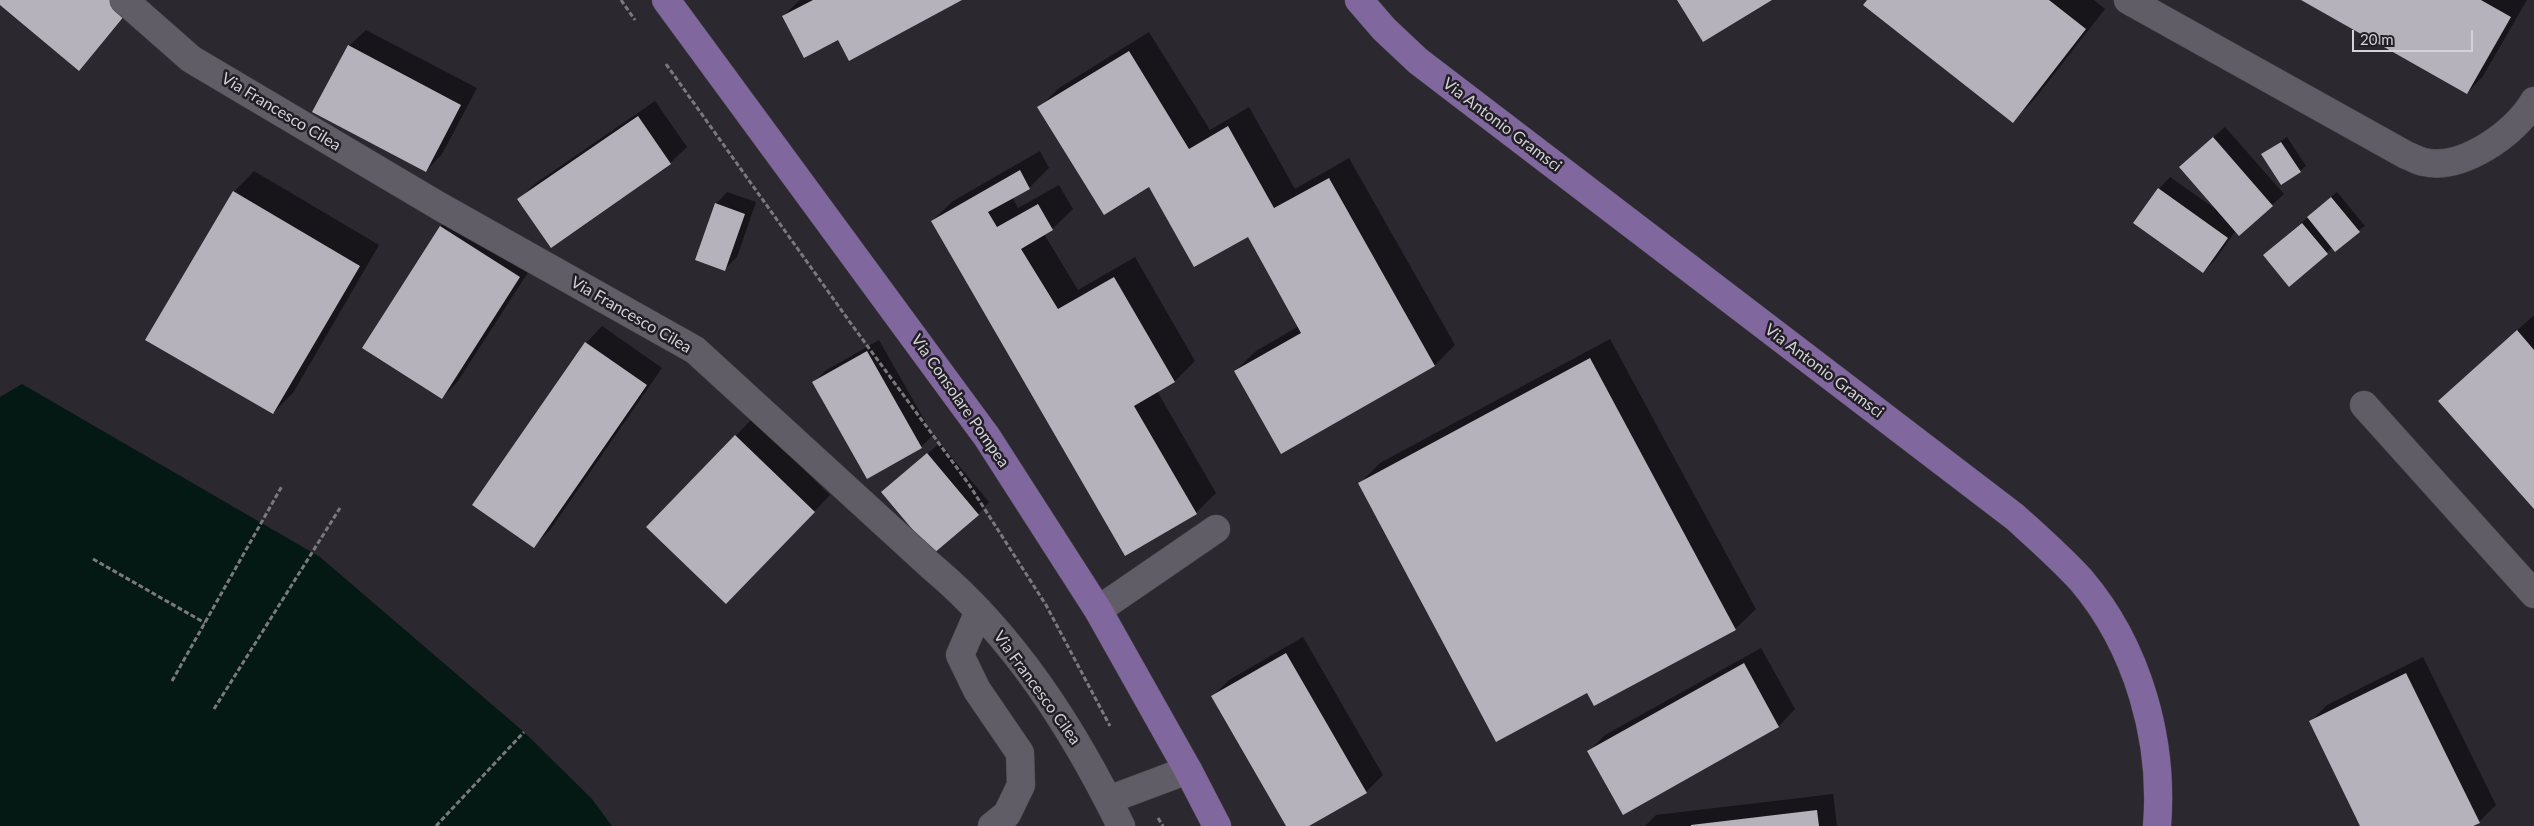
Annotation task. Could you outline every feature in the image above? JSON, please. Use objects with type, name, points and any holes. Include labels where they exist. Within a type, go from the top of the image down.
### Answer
[{"type":"main road","name":"Via Consolare Pompea","points":[[666,0],[988,437],[1098,610],[1188,770],[1217,826]]},
{"type":"main road","name":"Via Antonio Gramsci","points":[[1359,0],[1384,29],[1418,61],[2007,511],[2058,556],[2082,582],[2107,617],[2138,682],[2149,716],[2155,745],[2158,784],[2157,826]]},
{"type":"street","name":"Via Francesco Cilea","points":[[124,0],[191,59],[439,206],[695,350],[924,560],[960,590],[1007,642],[1078,742],[1120,826]]},
{"type":"street","points":[[2128,0],[2406,155],[2425,162],[2450,162],[2478,152],[2504,135],[2528,111],[2534,101]]},
{"type":"street","points":[[2364,405],[2534,594]]},
{"type":"street","points":[[1098,610],[1216,529]]},
{"type":"street","points":[[979,612],[960,654],[978,690],[1020,753],[1021,785],[1007,814],[992,826]]},
{"type":"street","points":[[1108,800],[1188,770]]},
{"type":"path","points":[[621,0],[637,24]]},
{"type":"path","points":[[665,63],[852,325],[968,483],[1046,605],[1115,735]]},
{"type":"path","points":[[172,681],[282,486]]},
{"type":"path","points":[[214,709],[340,508]]},
{"type":"path","points":[[92,559],[205,623]]},
{"type":"path","points":[[436,826],[524,732]]},
{"type":"path","points":[[1142,787],[1163,826]]},
{"type":"shaded area","points":[[22,384],[320,557],[524,732],[592,799],[612,826],[0,826],[0,397]]},
{"type":"building","points":[[0,0],[119,0],[130,9],[79,71],[0,5]]},
{"type":"building","points":[[813,0],[962,0],[849,61],[838,40],[804,58],[782,16]]},
{"type":"building","points":[[1677,0],[1772,0],[1703,42]]},
{"type":"building","points":[[1867,0],[2049,0],[2086,29],[2013,123],[1863,5]]},
{"type":"building","points":[[2301,0],[2481,0],[2511,17],[2467,94]]},
{"type":"building","points":[[348,45],[461,105],[426,172],[312,112]]},
{"type":"building","points":[[1129,51],[1189,149],[1228,126],[1274,208],[1329,178],[1435,366],[1281,454],[1234,371],[1301,333],[1248,237],[1194,267],[1149,187],[1104,215],[1037,107]]},
{"type":"building","points":[[638,116],[671,164],[551,248],[517,199]]},
{"type":"building","points":[[2213,137],[2273,206],[2239,236],[2179,167]]},
{"type":"building","points":[[2281,142],[2301,172],[2281,185],[2261,154]]},
{"type":"building","points":[[1020,170],[1030,189],[988,212],[997,227],[1038,204],[1053,230],[1021,249],[1058,309],[1114,277],[1175,382],[1134,406],[1197,514],[1125,556],[931,221]]},
{"type":"building","points":[[2158,188],[2228,238],[2203,273],[2133,223]]},
{"type":"building","points":[[233,191],[360,266],[273,414],[145,340]]},
{"type":"building","points":[[2331,197],[2360,232],[2335,252],[2307,217]]},
{"type":"building","points":[[715,203],[745,214],[725,271],[695,260]]},
{"type":"building","points":[[2302,223],[2328,254],[2289,287],[2263,255]]},
{"type":"building","points":[[440,226],[520,277],[442,399],[362,348]]},
{"type":"building","points":[[2517,330],[2534,350],[2534,509],[2438,401]]},
{"type":"building","points":[[585,342],[647,385],[534,548],[472,505]]},
{"type":"building","points":[[867,351],[922,448],[867,479],[812,382]]},
{"type":"building","points":[[1590,358],[1736,630],[1594,706],[1587,693],[1496,742],[1358,483]]},
{"type":"building","points":[[735,435],[815,512],[726,604],[646,527]]},
{"type":"building","points":[[927,453],[979,515],[933,554],[881,492]]},
{"type":"building","points":[[1286,653],[1367,793],[1309,826],[1286,826],[1211,696]]},
{"type":"building","points":[[1744,663],[1779,727],[1623,815],[1587,751]]},
{"type":"building","points":[[2406,673],[2480,823],[2473,826],[2360,826],[2309,721]]},
{"type":"building","points":[[1817,810],[1819,826],[1691,826],[1691,825]]}]
